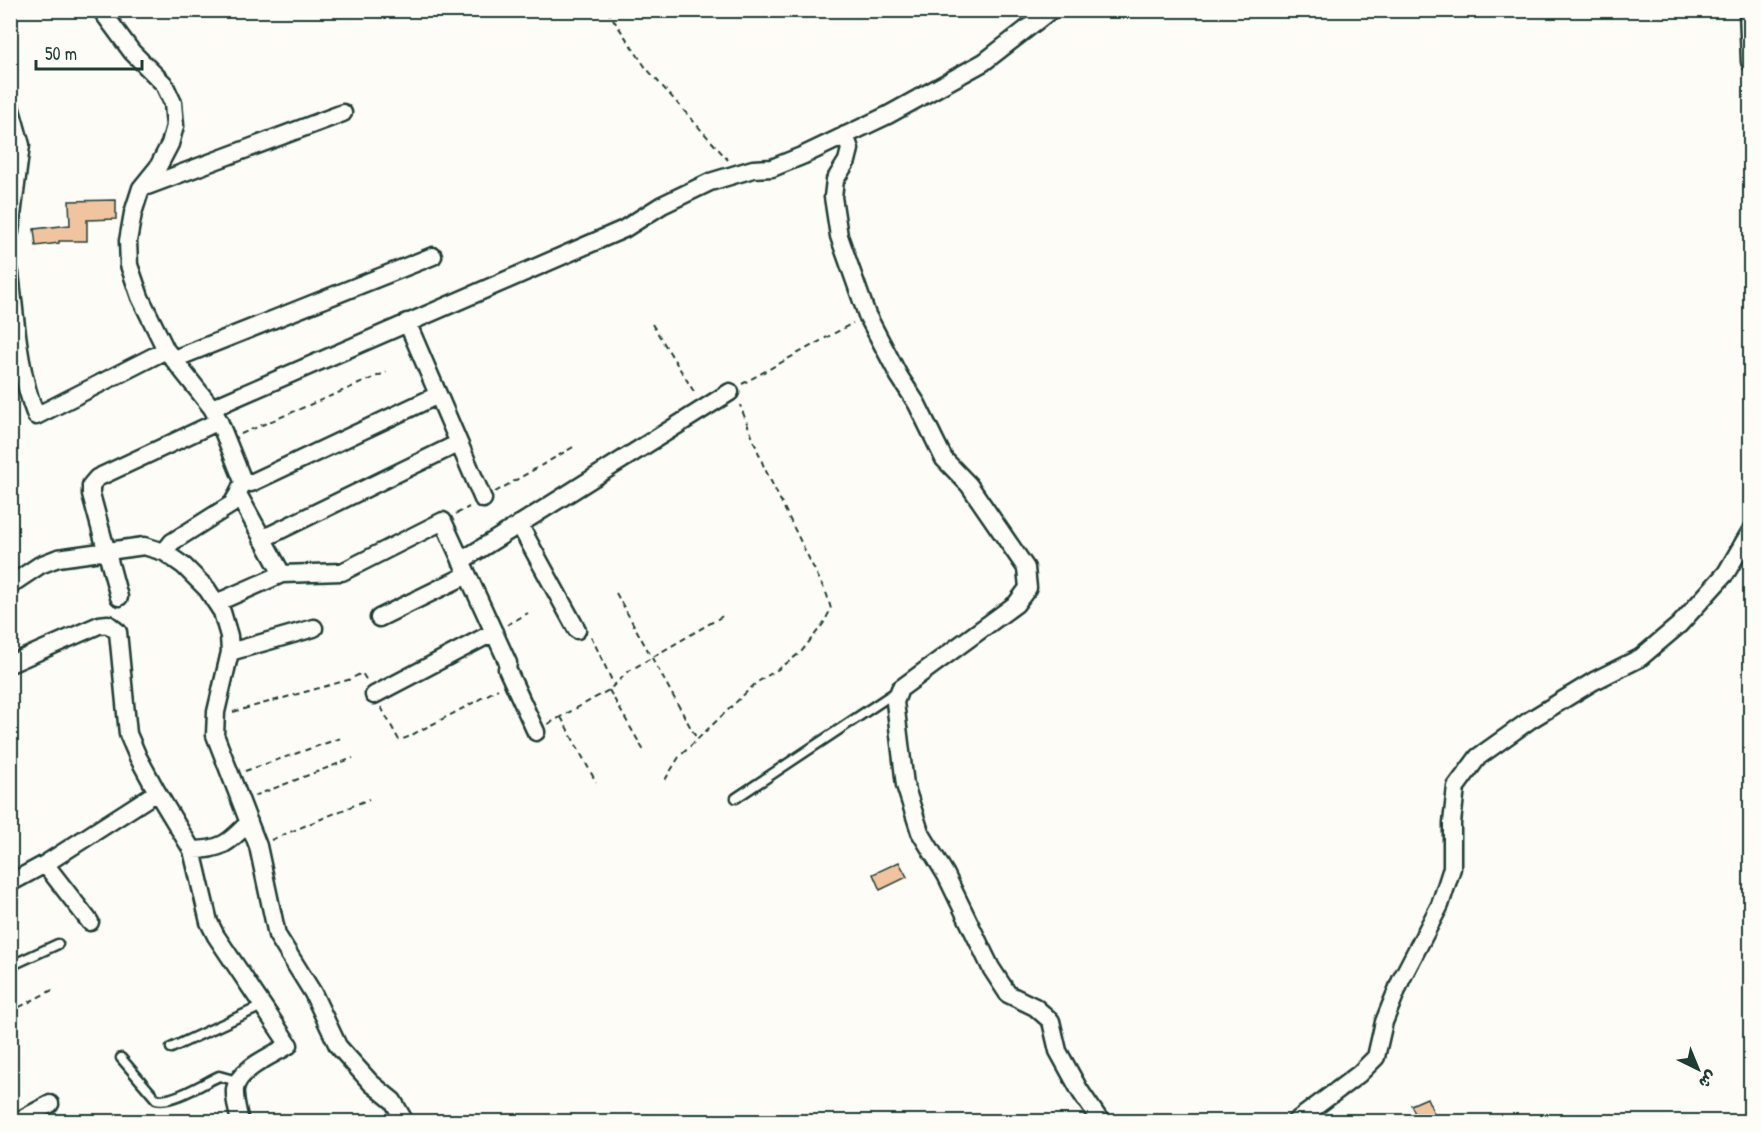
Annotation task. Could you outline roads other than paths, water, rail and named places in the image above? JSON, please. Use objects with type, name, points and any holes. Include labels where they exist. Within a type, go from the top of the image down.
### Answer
[{"type":"street","points":[[101,10],[132,52],[164,84],[173,103],[175,126],[170,144],[158,167],[141,188],[133,213],[129,241],[129,265],[140,297],[170,355],[216,414],[227,440],[241,488],[262,539],[282,574]]},
{"type":"street","points":[[119,597],[90,491],[94,480],[216,414],[406,322],[624,229],[662,205],[710,182],[753,169],[772,168],[888,115],[984,62],[1051,10]]},
{"type":"street","points":[[1748,10],[1750,62]]},
{"type":"street","points":[[10,106],[21,146],[10,232]]},
{"type":"street","points":[[141,188],[343,113]]},
{"type":"street","points":[[845,135],[850,149],[847,160],[835,180],[833,197],[839,236],[867,315],[899,376],[917,404],[944,459],[969,485],[1026,568],[1028,588],[1016,604],[900,689],[895,702],[905,785],[920,832],[946,875],[991,968],[1008,994],[1035,1007],[1051,1021],[1058,1051],[1080,1091],[1101,1122]]},
{"type":"street","points":[[10,273],[17,344],[27,394],[36,416],[170,355],[434,256]]},
{"type":"street","points":[[406,322],[483,499]]},
{"type":"street","points":[[164,552],[172,542],[232,504],[241,488],[438,395]]},
{"type":"street","points":[[378,618],[464,568],[519,524],[704,408],[735,397]]},
{"type":"street","points":[[262,539],[459,443]]},
{"type":"street","points":[[216,603],[282,574],[342,572],[443,521],[508,663],[507,669],[536,732]]},
{"type":"street","points":[[519,524],[577,630]]},
{"type":"street","points":[[1295,1122],[1359,1074],[1376,1057],[1384,1022],[1401,980],[1440,905],[1452,868],[1452,823],[1456,787],[1478,757],[1530,720],[1640,658],[1679,625],[1726,573],[1750,531]]},
{"type":"street","points":[[10,585],[40,565],[58,558],[144,546],[164,552],[184,566],[207,589],[222,612],[229,636],[230,652],[216,717],[215,735],[258,846],[277,935],[313,993],[338,1046],[371,1083],[393,1101],[405,1122]]},
{"type":"street","points":[[10,664],[99,625],[108,624],[116,628],[120,636],[128,734],[138,758],[192,849],[209,922],[216,936],[289,1046],[245,1071],[237,1081],[235,1091],[240,1122]]},
{"type":"street","points":[[230,652],[315,628]]},
{"type":"street","points":[[374,695],[494,632]]},
{"type":"street","points":[[10,883],[45,864],[157,792]]},
{"type":"street","points":[[192,849],[210,850],[225,845],[249,822]]},
{"type":"street","points":[[45,864],[90,922]]},
{"type":"street","points":[[16,1122],[50,1104]]},
{"type":"lane","points":[[736,798],[900,689]]},
{"type":"lane","points":[[10,966],[58,944]]},
{"type":"lane","points":[[171,1048],[262,1006]]},
{"type":"lane","points":[[121,1058],[156,1099],[161,1100],[167,1100],[219,1076],[237,1081]]}]
